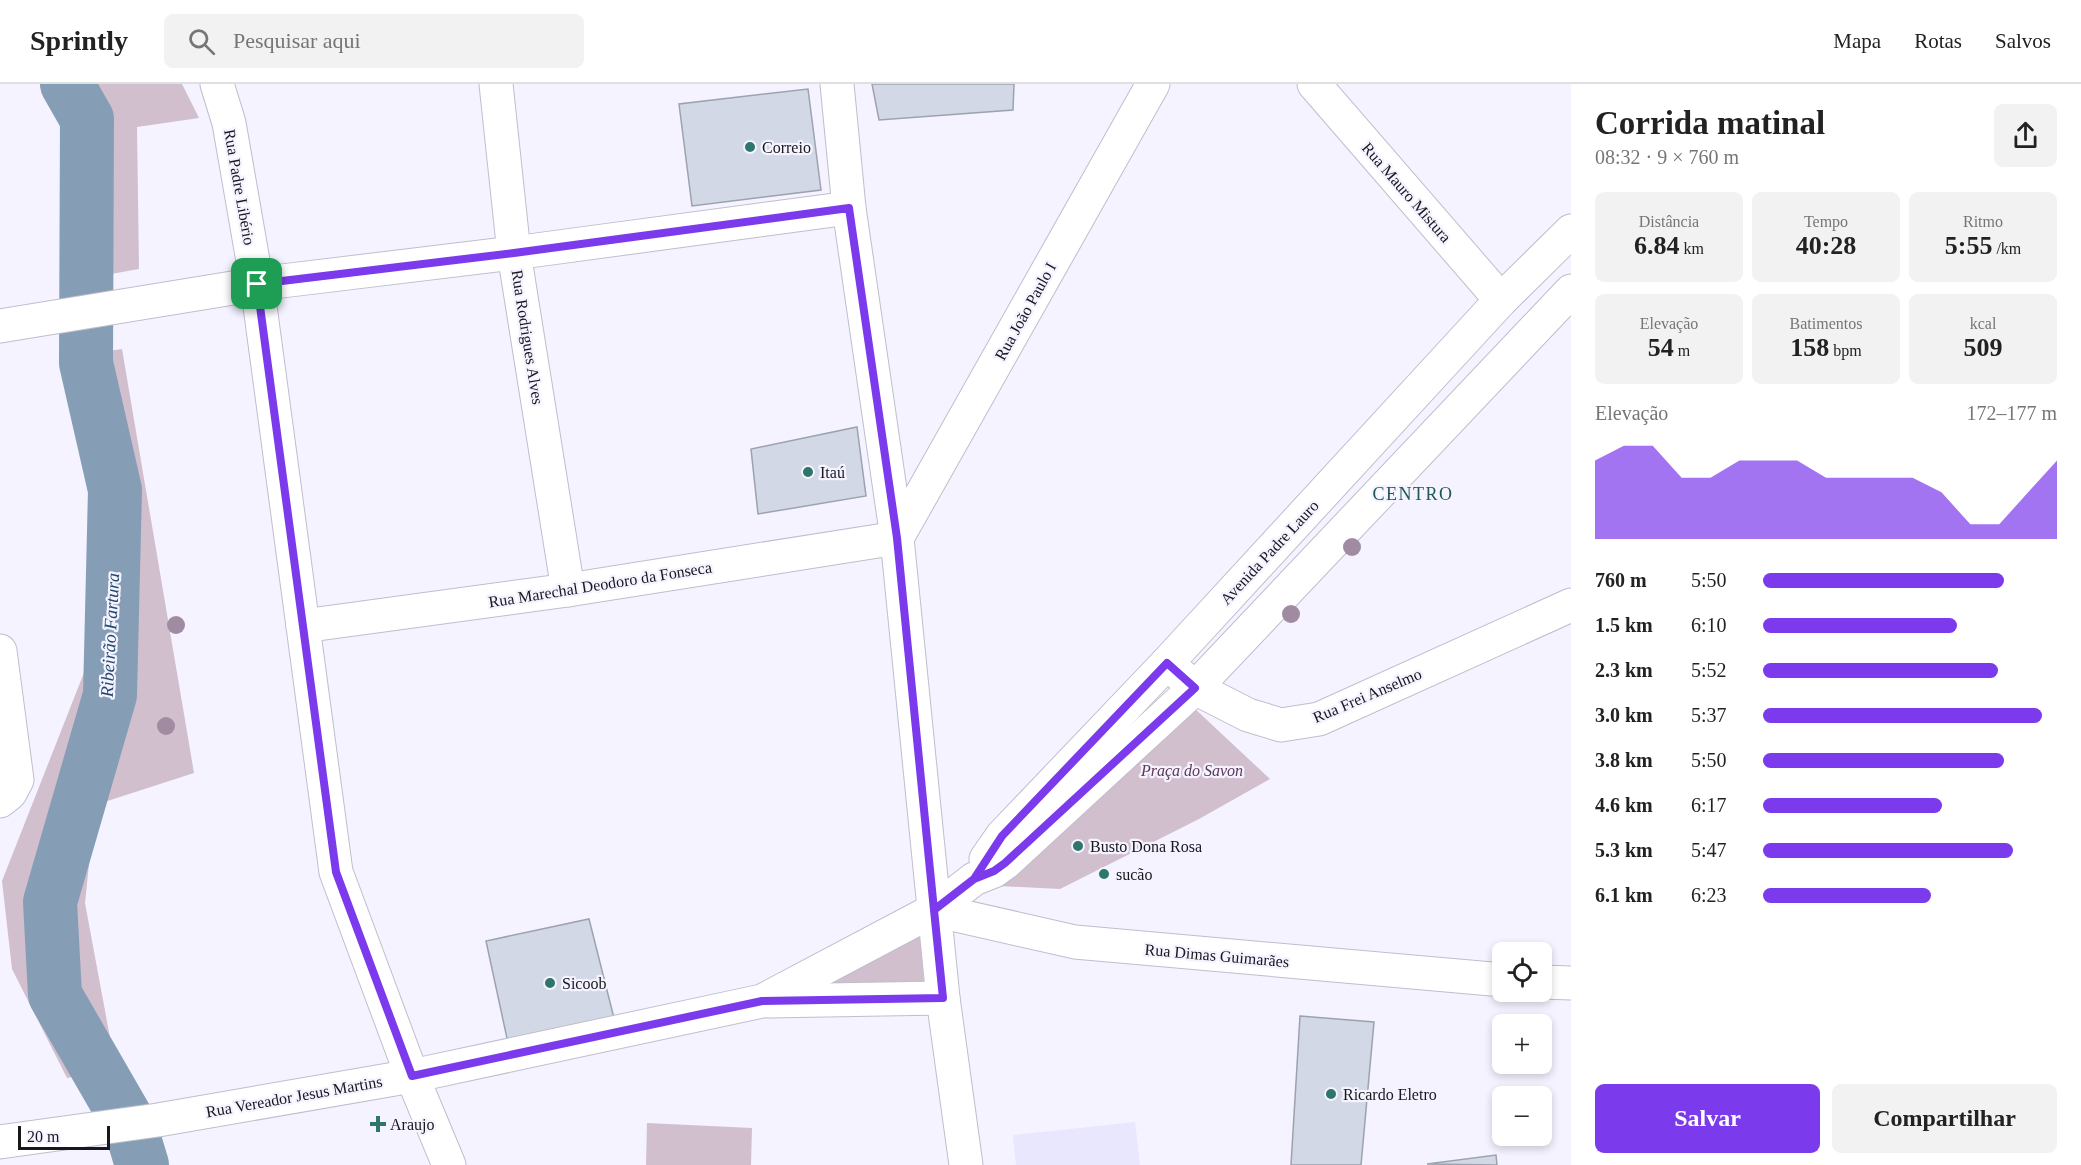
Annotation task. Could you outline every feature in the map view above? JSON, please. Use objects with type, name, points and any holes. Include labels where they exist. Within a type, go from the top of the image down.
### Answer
[{"type":"street","name":"Rua Padre Libério","points":[[217,84],[229,123],[257,284],[336,872],[412,1076],[449,1165]]},
{"type":"street","name":"Rua Rodrigues Alves","points":[[496,84],[514,253],[568,590]]},
{"type":"street","points":[[837,84],[849,208],[897,538],[943,998],[966,1165]]},
{"type":"street","name":"Rua João Paulo I","points":[[897,538],[1154,84]]},
{"type":"street","name":"Rua Mauro Mistura","points":[[1314,84],[1501,300]]},
{"type":"street","points":[[0,326],[257,284],[514,253],[849,208]]},
{"type":"street","name":"Avenida Padre Lauro","points":[[974,879],[1002,836],[1167,663],[1501,300],[1571,231]]},
{"type":"street","name":"Avenida Padre Lauro","points":[[934,910],[974,879],[994,871],[1005,863],[1195,688],[1571,291]]},
{"type":"street","name":"Rua Marechal Deodoro da Fonseca","points":[[303,626],[568,590],[897,538]]},
{"type":"street","name":"Rua Frei Anselmo","points":[[1167,663],[1195,688],[1248,715],[1281,725],[1319,719],[1571,605]]},
{"type":"street","points":[[0,651],[9,791]]},
{"type":"street","name":"Rua Dimas Guimarães","points":[[934,910],[1075,942],[1492,979]]},
{"type":"street","name":"Rua Vereador Jesus Martins","points":[[762,1001],[934,910]]},
{"type":"street","points":[[1552,982],[1571,983]]},
{"type":"street","name":"Rua Vereador Jesus Martins","points":[[0,1142],[158,1120],[412,1076],[762,1001],[943,998]]},
{"type":"shaded area","points":[[1135,1122],[1140,1165],[1016,1165],[1013,1135]]},
{"type":"green space","points":[[53,84],[182,84],[199,118],[137,127],[139,269],[66,282],[78,151]]},
{"type":"green space","points":[[122,349],[194,773],[95,805],[85,903],[116,1070],[67,1078],[12,969],[2,881],[100,632],[93,499],[60,358]]},
{"type":"green space","name":"Praça do Savon","points":[[1193,707],[1270,779],[1199,819],[1060,889],[999,886]]},
{"type":"green space","points":[[920,935],[924,982],[821,987]]},
{"type":"green space","points":[[647,1123],[752,1128],[751,1165],[646,1165]]},
{"type":"building","points":[[872,84],[1014,84],[1013,110],[879,120]]},
{"type":"building","name":"Correio","points":[[808,89],[821,190],[692,206],[679,104]]},
{"type":"building","name":"Itaú","points":[[857,427],[866,496],[758,514],[751,449]]},
{"type":"building","name":"Sicoob","points":[[589,919],[616,1026],[508,1043],[486,941]]},
{"type":"building","name":"Ricardo Eletro","points":[[1300,1016],[1374,1022],[1361,1165],[1291,1165]]},
{"type":"building","points":[[1496,1155],[1497,1165],[1427,1164]]},
{"type":"waterway","name":"Ribeirão Fartura","points":[[67,84],[87,119],[86,363],[115,490],[110,695],[50,902],[55,995],[130,1125],[142,1165]]},
{"type":"place","name":"Correio","points":[[750,147]]},
{"type":"place","name":"Itaú","points":[[808,472]]},
{"type":"place","name":"Busto Dona Rosa","points":[[1078,846]]},
{"type":"place","name":"sucão","points":[[1104,874]]},
{"type":"place","name":"Sicoob","points":[[550,983]]},
{"type":"place","name":"Ricardo Eletro","points":[[1331,1094]]},
{"type":"place","name":"Araujo","points":[[378,1124]]},
{"type":"district","name":"CENTRO","points":[[1413,494]]},
{"type":"route","points":[[257,284],[336,872],[412,1076],[762,1001],[943,998],[934,910],[974,879],[994,871],[1005,863],[1195,688],[1167,663],[1002,836],[974,879],[934,910],[897,538],[849,208],[514,253],[257,284]]}]
